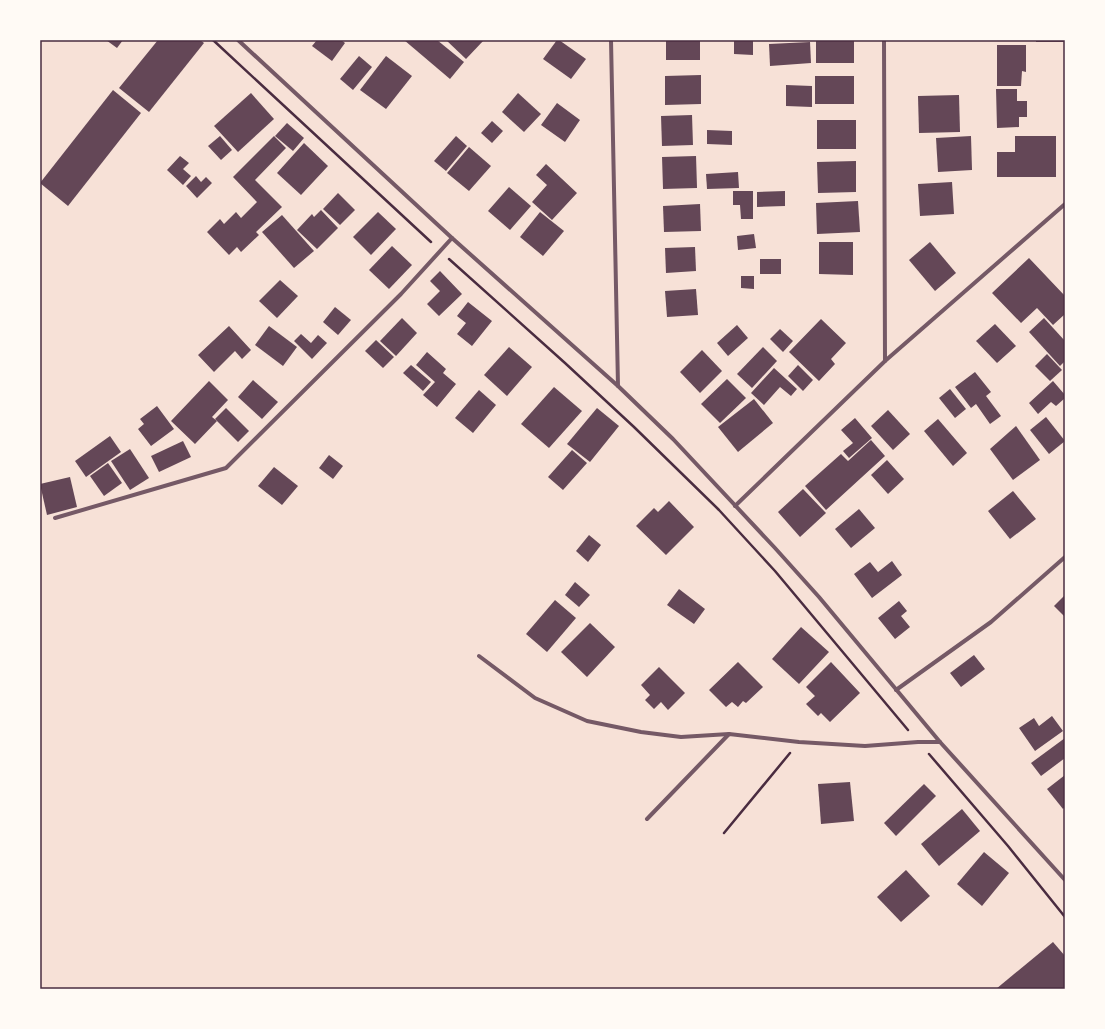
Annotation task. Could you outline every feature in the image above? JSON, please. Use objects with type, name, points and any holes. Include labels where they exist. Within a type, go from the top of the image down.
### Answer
[{"type":"street","points":[[238,40],[452,238],[618,386],[673,439],[819,597],[940,742],[1065,880]]},
{"type":"street","points":[[612,40],[618,386]]},
{"type":"street","points":[[884,40],[885,361]]},
{"type":"street","points":[[735,506],[885,361],[1065,204]]},
{"type":"street","points":[[55,518],[226,468],[401,294],[452,238]]},
{"type":"street","points":[[896,690],[991,622],[1065,557]]},
{"type":"street","points":[[479,656],[535,698],[587,721],[641,732],[681,737],[729,734],[799,742],[865,746],[940,742]]},
{"type":"street","points":[[647,819],[729,734]]},
{"type":"path","points":[[213,40],[440,251],[623,416],[719,510],[780,577],[918,742],[1003,840],[1065,917]]},
{"type":"path","points":[[724,833],[799,742]]},
{"type":"building","points":[[106,40],[123,40],[117,48]]},
{"type":"building","points":[[158,40],[200,40],[204,43],[149,112],[119,88]]},
{"type":"building","points":[[317,40],[341,40],[345,43],[332,61],[312,46]]},
{"type":"building","points":[[404,40],[437,40],[464,62],[450,79]]},
{"type":"building","points":[[446,40],[484,40],[466,59]]},
{"type":"building","points":[[557,40],[586,59],[571,79],[543,59]]},
{"type":"building","points":[[666,40],[700,40],[700,60],[666,60]]},
{"type":"building","points":[[734,40],[753,40],[753,55],[734,54]]},
{"type":"building","points":[[816,40],[854,40],[854,63],[816,63]]},
{"type":"building","points":[[1036,40],[1065,40],[1065,42],[1036,42]]},
{"type":"building","points":[[810,42],[811,63],[770,66],[769,44]]},
{"type":"building","points":[[997,45],[1026,45],[1026,72],[1022,71],[1021,86],[997,86]]},
{"type":"building","points":[[359,56],[372,67],[353,90],[340,79]]},
{"type":"building","points":[[386,56],[412,76],[386,109],[360,90]]},
{"type":"building","points":[[701,75],[701,104],[665,105],[665,76]]},
{"type":"building","points":[[815,76],[854,76],[854,104],[815,104]]},
{"type":"building","points":[[786,85],[812,86],[812,107],[786,106]]},
{"type":"building","points":[[996,89],[1017,89],[1017,101],[1027,101],[1027,117],[1019,117],[1019,127],[997,128]]},
{"type":"building","points":[[113,90],[141,113],[68,206],[40,183]]},
{"type":"building","points":[[251,93],[274,119],[238,152],[214,126]]},
{"type":"building","points":[[518,93],[541,114],[524,132],[502,112]]},
{"type":"building","points":[[959,95],[960,132],[919,133],[918,96]]},
{"type":"building","points":[[557,103],[580,120],[565,142],[541,125]]},
{"type":"building","points":[[692,115],[693,145],[662,146],[661,116]]},
{"type":"building","points":[[817,120],[856,120],[856,149],[817,149]]},
{"type":"building","points":[[492,121],[503,131],[492,143],[481,133]]},
{"type":"building","points":[[287,123],[304,138],[293,151],[275,136]]},
{"type":"building","points":[[707,130],[732,131],[732,145],[707,144]]},
{"type":"building","points":[[220,136],[232,150],[221,160],[208,146]]},
{"type":"building","points":[[274,136],[286,148],[255,180],[282,207],[256,232],[259,235],[241,252],[237,247],[229,255],[207,232],[220,219],[224,224],[236,212],[241,218],[257,202],[233,177]]},
{"type":"building","points":[[456,136],[467,146],[446,171],[434,161]]},
{"type":"building","points":[[971,136],[972,170],[938,172],[936,138]]},
{"type":"building","points":[[1015,136],[1056,136],[1056,177],[997,177],[997,152],[1015,152]]},
{"type":"building","points":[[304,143],[328,166],[301,195],[277,173]]},
{"type":"building","points":[[469,147],[491,166],[469,191],[447,173]]},
{"type":"building","points":[[180,156],[189,163],[183,169],[191,176],[183,185],[167,170]]},
{"type":"building","points":[[696,156],[697,188],[663,189],[662,157]]},
{"type":"building","points":[[856,161],[856,192],[818,193],[817,162]]},
{"type":"building","points":[[546,164],[577,193],[552,220],[532,202],[547,185],[536,175]]},
{"type":"building","points":[[738,172],[739,188],[707,189],[706,174]]},
{"type":"building","points":[[196,176],[201,182],[206,177],[212,183],[197,198],[186,186]]},
{"type":"building","points":[[952,182],[954,214],[920,216],[918,184]]},
{"type":"building","points":[[509,187],[531,206],[510,230],[488,211]]},
{"type":"building","points":[[733,191],[753,191],[753,219],[741,219],[740,205],[733,205]]},
{"type":"building","points":[[785,191],[785,206],[757,207],[757,192]]},
{"type":"building","points":[[338,193],[355,210],[340,225],[323,209]]},
{"type":"building","points":[[858,201],[860,232],[817,234],[816,203]]},
{"type":"building","points":[[700,204],[701,231],[664,232],[663,206]]},
{"type":"building","points":[[321,210],[338,228],[317,249],[297,230],[312,214],[314,217]]},
{"type":"building","points":[[378,212],[396,229],[371,255],[353,237]]},
{"type":"building","points":[[540,212],[564,231],[543,256],[520,237]]},
{"type":"building","points":[[282,215],[314,251],[294,268],[262,232]]},
{"type":"building","points":[[754,234],[756,248],[738,250],[737,236]]},
{"type":"building","points":[[819,242],[853,242],[853,275],[819,274]]},
{"type":"building","points":[[930,242],[956,273],[935,291],[909,260]]},
{"type":"building","points":[[392,246],[412,265],[389,289],[369,270]]},
{"type":"building","points":[[695,247],[696,271],[666,273],[665,248]]},
{"type":"building","points":[[1029,258],[1065,296],[1065,314],[1053,325],[1037,308],[1021,323],[992,293]]},
{"type":"building","points":[[760,259],[781,259],[781,274],[760,274]]},
{"type":"building","points":[[440,271],[462,294],[439,316],[427,304],[440,291],[430,281]]},
{"type":"building","points":[[741,276],[754,276],[754,289],[741,288]]},
{"type":"building","points":[[280,280],[298,296],[277,318],[259,301]]},
{"type":"building","points":[[696,289],[698,315],[667,317],[665,291]]},
{"type":"building","points":[[468,302],[492,321],[472,346],[457,334],[466,323],[457,316]]},
{"type":"building","points":[[335,307],[351,320],[338,335],[323,322]]},
{"type":"building","points":[[402,318],[417,333],[396,356],[380,341]]},
{"type":"building","points":[[1044,318],[1065,341],[1065,361],[1060,366],[1029,332]]},
{"type":"building","points":[[821,319],[846,343],[831,359],[835,364],[819,381],[789,352]]},
{"type":"building","points":[[995,324],[1016,346],[997,363],[976,341]]},
{"type":"building","points":[[737,325],[748,338],[728,356],[717,343]]},
{"type":"building","points":[[229,326],[251,350],[242,359],[235,351],[214,372],[198,355]]},
{"type":"building","points":[[269,326],[297,347],[283,366],[255,345]]},
{"type":"building","points":[[780,329],[793,341],[783,352],[770,339]]},
{"type":"building","points":[[301,334],[311,343],[318,335],[327,343],[312,359],[294,341]]},
{"type":"building","points":[[376,340],[394,357],[383,368],[365,351]]},
{"type":"building","points":[[509,347],[532,367],[507,396],[484,375]]},
{"type":"building","points":[[763,347],[777,361],[752,388],[737,374]]},
{"type":"building","points":[[702,350],[722,371],[700,393],[680,372]]},
{"type":"building","points":[[427,352],[446,369],[443,373],[456,384],[437,407],[423,395],[435,382],[416,365]]},
{"type":"building","points":[[1047,354],[1062,370],[1050,381],[1035,366]]},
{"type":"building","points":[[411,365],[431,382],[423,391],[403,373]]},
{"type":"building","points":[[798,365],[813,380],[803,391],[788,376]]},
{"type":"building","points":[[774,368],[797,389],[791,396],[780,387],[764,405],[751,393]]},
{"type":"building","points":[[975,372],[991,392],[986,396],[1001,416],[990,424],[976,404],[971,408],[955,387]]},
{"type":"building","points":[[727,379],[746,398],[720,423],[701,404]]},
{"type":"building","points":[[253,380],[278,402],[262,419],[238,397]]},
{"type":"building","points":[[209,381],[228,400],[212,417],[217,421],[195,444],[171,421]]},
{"type":"building","points":[[1053,381],[1065,395],[1065,398],[1056,406],[1051,402],[1038,414],[1029,403]]},
{"type":"building","points":[[554,387],[582,411],[549,448],[521,424]]},
{"type":"building","points":[[950,389],[966,409],[955,418],[939,398]]},
{"type":"building","points":[[479,390],[496,405],[473,433],[455,418]]},
{"type":"building","points":[[754,399],[773,423],[738,452],[718,427]]},
{"type":"building","points":[[157,406],[174,429],[151,446],[138,429],[144,424],[140,419]]},
{"type":"building","points":[[226,408],[249,431],[238,442],[215,419]]},
{"type":"building","points":[[597,408],[619,426],[590,462],[567,444]]},
{"type":"building","points":[[888,410],[910,434],[893,450],[871,426]]},
{"type":"building","points":[[1046,417],[1065,441],[1049,454],[1030,430]]},
{"type":"building","points":[[855,418],[872,438],[849,458],[843,451],[853,443],[841,430]]},
{"type":"building","points":[[938,419],[967,453],[953,466],[924,431]]},
{"type":"building","points":[[1016,426],[1040,460],[1013,480],[990,449]]},
{"type":"building","points":[[110,436],[121,452],[86,477],[75,461]]},
{"type":"building","points":[[871,440],[885,456],[826,510],[805,486],[841,454],[848,461]]},
{"type":"building","points":[[183,441],[191,457],[159,472],[151,456]]},
{"type":"building","points":[[130,449],[149,478],[130,490],[111,461]]},
{"type":"building","points":[[572,450],[587,463],[563,490],[548,477]]},
{"type":"building","points":[[329,455],[343,466],[333,479],[319,468]]},
{"type":"building","points":[[887,460],[904,479],[888,494],[871,475]]},
{"type":"building","points":[[108,463],[122,483],[104,496],[90,476]]},
{"type":"building","points":[[274,467],[298,486],[282,505],[258,486]]},
{"type":"building","points":[[70,477],[77,507],[47,515],[40,484]]},
{"type":"building","points":[[803,489],[826,513],[800,537],[778,512]]},
{"type":"building","points":[[1013,491],[1036,519],[1010,539],[988,511]]},
{"type":"building","points":[[669,501],[694,527],[666,555],[636,526],[654,508],[658,512]]},
{"type":"building","points":[[859,509],[875,528],[851,548],[835,529]]},
{"type":"building","points":[[589,535],[601,545],[588,562],[576,551]]},
{"type":"building","points":[[892,561],[902,575],[872,598],[854,574],[870,562],[878,572]]},
{"type":"building","points":[[575,582],[590,595],[579,607],[565,595]]},
{"type":"building","points":[[679,589],[705,609],[694,624],[667,605]]},
{"type":"building","points":[[1065,595],[1065,617],[1054,606]]},
{"type":"building","points":[[555,600],[576,618],[547,652],[526,634]]},
{"type":"building","points":[[899,601],[907,611],[901,616],[910,627],[895,639],[878,618]]},
{"type":"building","points":[[590,623],[615,647],[587,677],[561,652]]},
{"type":"building","points":[[801,627],[829,652],[799,684],[772,659]]},
{"type":"building","points":[[974,655],[985,669],[961,687],[950,673]]},
{"type":"building","points":[[738,662],[763,687],[746,703],[743,701],[738,707],[732,702],[726,707],[709,690]]},
{"type":"building","points":[[831,662],[860,693],[830,722],[821,713],[818,716],[806,704],[815,696],[806,687]]},
{"type":"building","points":[[659,667],[685,693],[668,710],[661,702],[654,709],[645,700],[650,695],[641,685]]},
{"type":"building","points":[[1052,716],[1063,731],[1035,751],[1019,728],[1034,718],[1039,726]]},
{"type":"building","points":[[1065,738],[1065,758],[1041,776],[1031,763]]},
{"type":"building","points":[[1065,775],[1065,807],[1063,809],[1047,789]]},
{"type":"building","points":[[850,782],[854,821],[821,824],[818,784]]},
{"type":"building","points":[[924,784],[936,796],[896,836],[884,823]]},
{"type":"building","points":[[962,809],[980,831],[939,866],[921,844]]},
{"type":"building","points":[[984,852],[1009,873],[982,906],[957,884]]},
{"type":"building","points":[[906,870],[930,896],[901,922],[877,897]]},
{"type":"building","points":[[1053,942],[1065,956],[1065,989],[996,989]]}]
